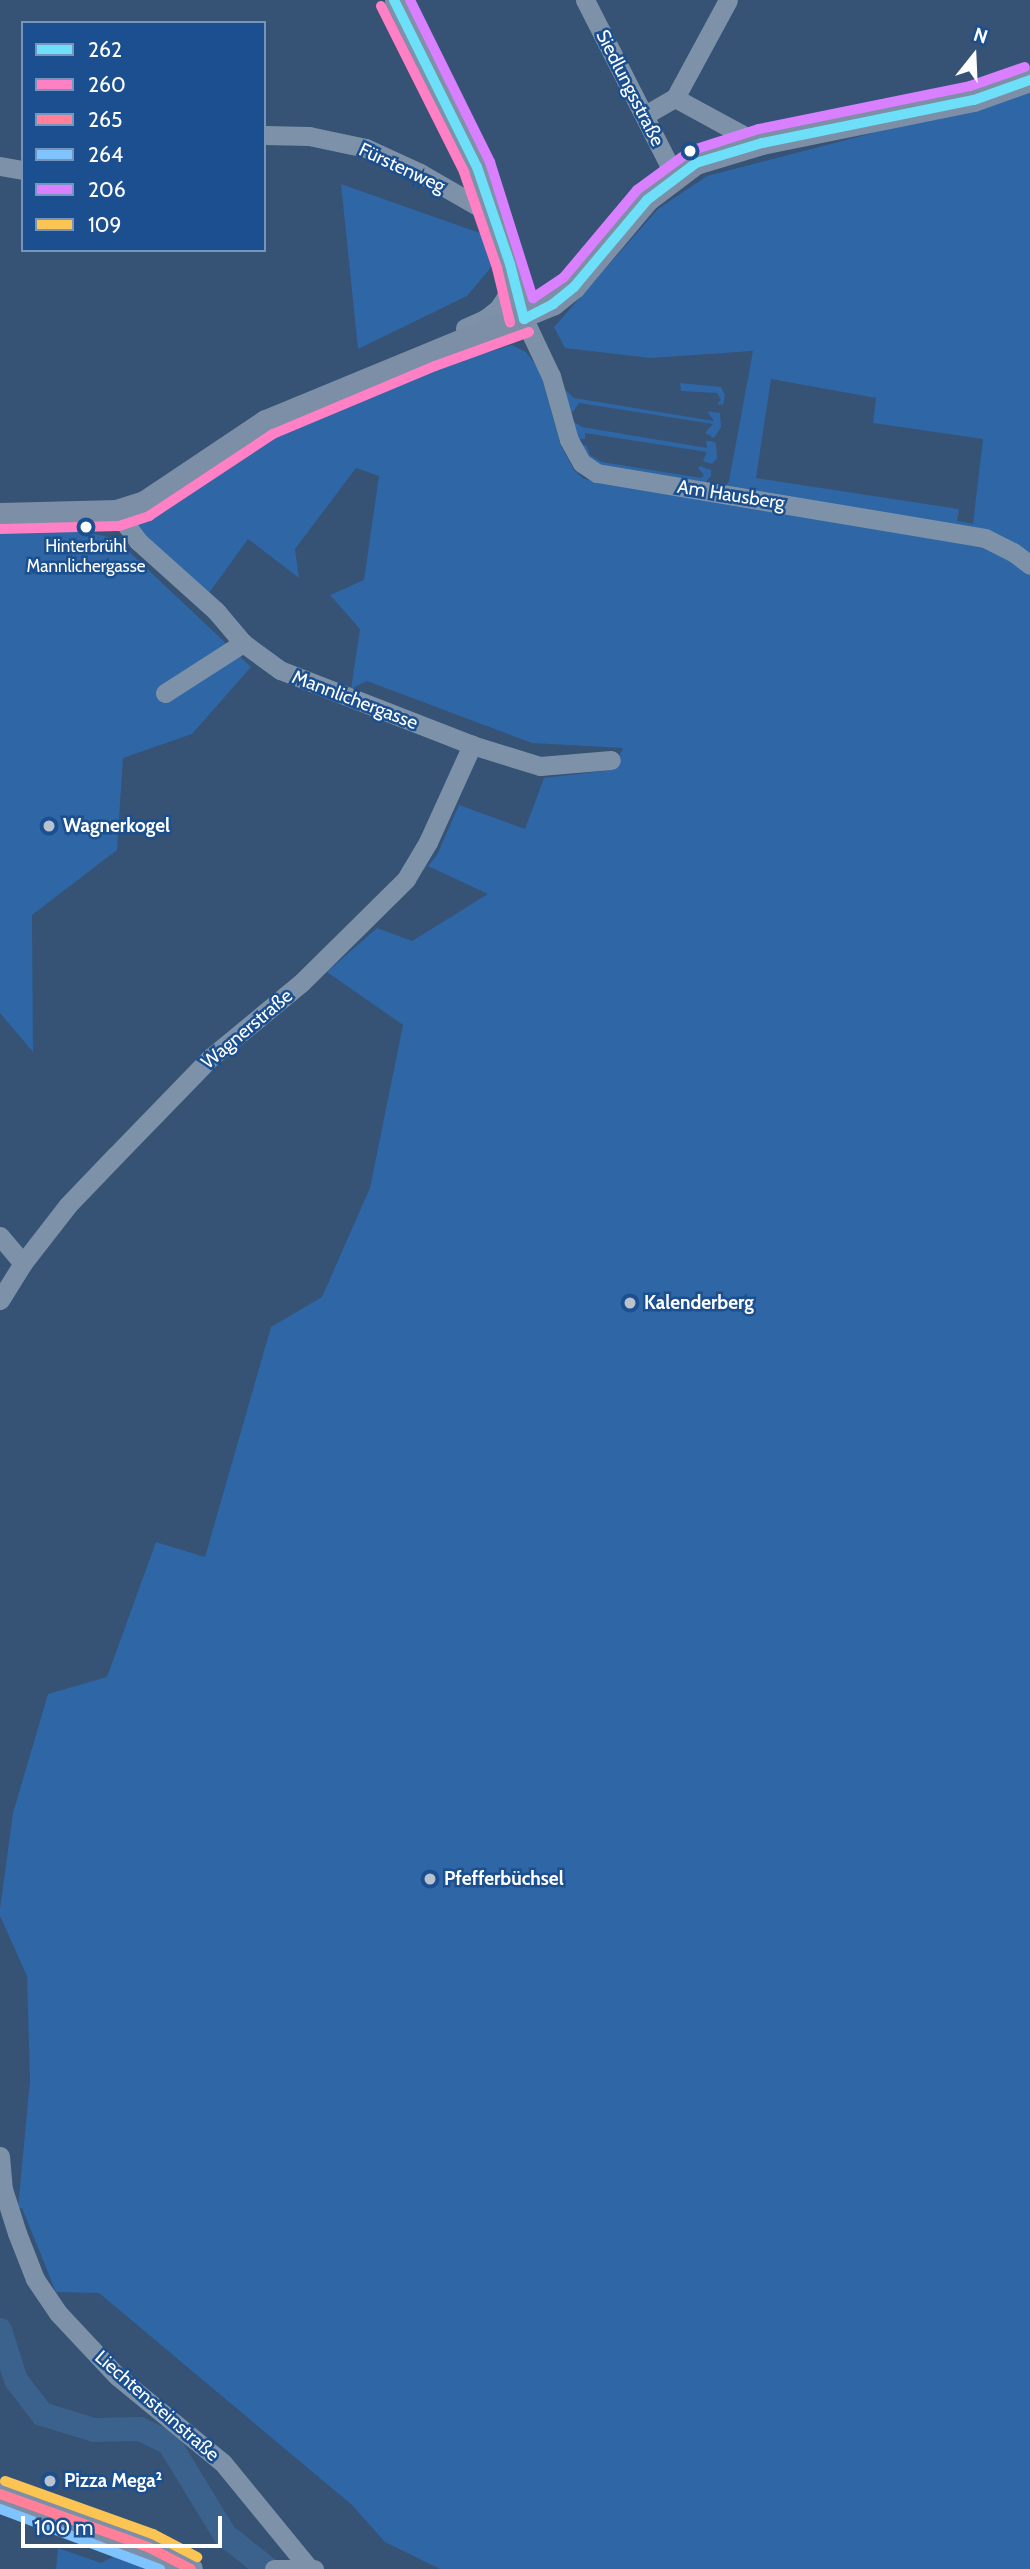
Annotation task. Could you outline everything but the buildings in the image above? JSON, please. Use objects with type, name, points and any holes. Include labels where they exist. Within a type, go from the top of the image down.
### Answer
[{"type":"main road","points":[[0,515],[117,512],[145,503],[266,422],[430,353],[524,319],[553,304],[574,287],[647,201],[696,163],[744,149],[974,100],[1030,80]]},
{"type":"main road","points":[[0,2494],[148,2547],[191,2569]]},
{"type":"street","name":"Am Hausberg","points":[[394,0],[477,167],[510,264],[524,319],[551,376],[569,440],[582,463],[597,473],[985,538],[1030,565]]},
{"type":"street","name":"Siedlungsstraße","points":[[585,0],[675,177]]},
{"type":"street","points":[[645,115],[675,99],[723,3]]},
{"type":"street","points":[[675,99],[741,134],[744,149]]},
{"type":"street","name":"Fürstenweg","points":[[266,135],[309,136],[366,148],[421,173],[493,215]]},
{"type":"street","points":[[0,166],[21,170]]},
{"type":"street","points":[[430,353],[443,337],[485,319],[498,309],[506,297],[511,281],[510,264]]},
{"type":"street","name":"Mannlichergasse","points":[[117,512],[138,541],[216,611],[243,643],[280,670],[312,685],[472,745],[540,766],[611,760]]},
{"type":"street","points":[[165,693],[243,643]]},
{"type":"street","name":"Wagnerstraße","points":[[0,1300],[23,1263],[68,1205],[211,1058],[302,983],[406,878],[428,842],[472,745]]},
{"type":"street","points":[[0,1236],[23,1263]]},
{"type":"street","name":"Liechtensteinstraße","points":[[0,2156],[3,2189],[17,2233],[35,2279],[58,2312],[117,2375],[223,2463],[311,2568]]},
{"type":"street","points":[[274,2569],[311,2568]]},
{"type":"shaded area","points":[[1030,87],[1030,2569],[440,2569],[385,2542],[352,2505],[99,2293],[56,2292],[22,2208],[18,2208],[30,2081],[27,1976],[0,1916],[0,1909],[13,1813],[48,1694],[107,1677],[156,1542],[205,1557],[271,1327],[322,1297],[370,1188],[403,1025],[327,972],[377,928],[412,941],[488,894],[428,866],[437,855],[459,805],[525,829],[544,778],[612,770],[623,748],[532,743],[367,681],[351,689],[360,629],[330,595],[364,580],[379,476],[356,468],[295,549],[299,578],[248,539],[209,593],[144,538],[132,519],[194,487],[279,428],[370,397],[433,369],[512,345],[526,352],[540,371],[561,446],[574,470],[584,479],[717,502],[729,481],[753,351],[650,358],[565,348],[554,327],[658,209],[707,176],[1000,100]],"holes":[[[771,379],[876,398],[873,423],[983,439],[973,524],[957,521],[959,509],[756,478]]]},
{"type":"shaded area","points":[[341,184],[480,233],[499,258],[467,296],[358,349]]},
{"type":"shaded area","points":[[680,383],[721,387],[725,395],[723,405],[717,404],[721,400],[717,393],[681,391]]},
{"type":"shaded area","points":[[562,387],[574,398],[714,421],[707,411],[720,413],[721,427],[714,438],[705,433],[713,424],[579,403],[573,412],[567,412]]},
{"type":"shaded area","points":[[571,420],[582,427],[707,448],[706,441],[712,441],[716,443],[717,458],[712,464],[703,461],[707,452],[585,433],[585,439],[577,439]]},
{"type":"shaded area","points":[[581,444],[587,446],[590,455],[602,462],[701,478],[704,475],[698,468],[700,466],[711,470],[711,476],[704,484],[606,467],[591,459]]},
{"type":"shaded area","points":[[0,528],[85,532],[109,537],[122,545],[251,667],[192,734],[123,758],[117,850],[32,915],[33,1052],[0,1013]]},
{"type":"shaded area","points":[[58,2548],[101,2563],[124,2551],[157,2569],[56,2569]]},
{"type":"waterway","points":[[0,2330],[16,2380],[42,2414],[94,2430],[140,2429],[169,2443],[225,2535],[268,2569]]},
{"type":"transit line","name":"262","points":[[394,0],[477,167],[510,264],[524,319]]},
{"type":"transit line","name":"206","points":[[410,0],[490,162],[533,298],[564,277],[637,190],[690,151],[759,129],[970,86],[1025,67]]},
{"type":"transit line","name":"260","points":[[381,6],[464,172],[497,268],[510,322]]},
{"type":"transit line","name":"262","points":[[524,319],[553,304],[574,287],[647,200],[696,163],[762,143],[974,100],[1030,80]]},
{"type":"transit line","name":"260","points":[[0,529],[119,526],[149,516],[273,434],[435,366],[529,332]]},
{"type":"transit line","name":"109","points":[[5,2481],[153,2534],[197,2557]]},
{"type":"transit line","name":"265","points":[[0,2494],[148,2547],[191,2569]]},
{"type":"transit line","name":"264","points":[[0,2509],[160,2569]]},
{"type":"place","name":"Hinterbrühl Mannlichergasse","points":[[86,527]]},
{"type":"place","name":"Wagnerkogel","points":[[49,826]]},
{"type":"place","name":"Kalenderberg","points":[[630,1303]]},
{"type":"place","name":"Pfefferbüchsel","points":[[430,1879]]},
{"type":"place","name":"Pizza Mega²","points":[[50,2481]]}]
